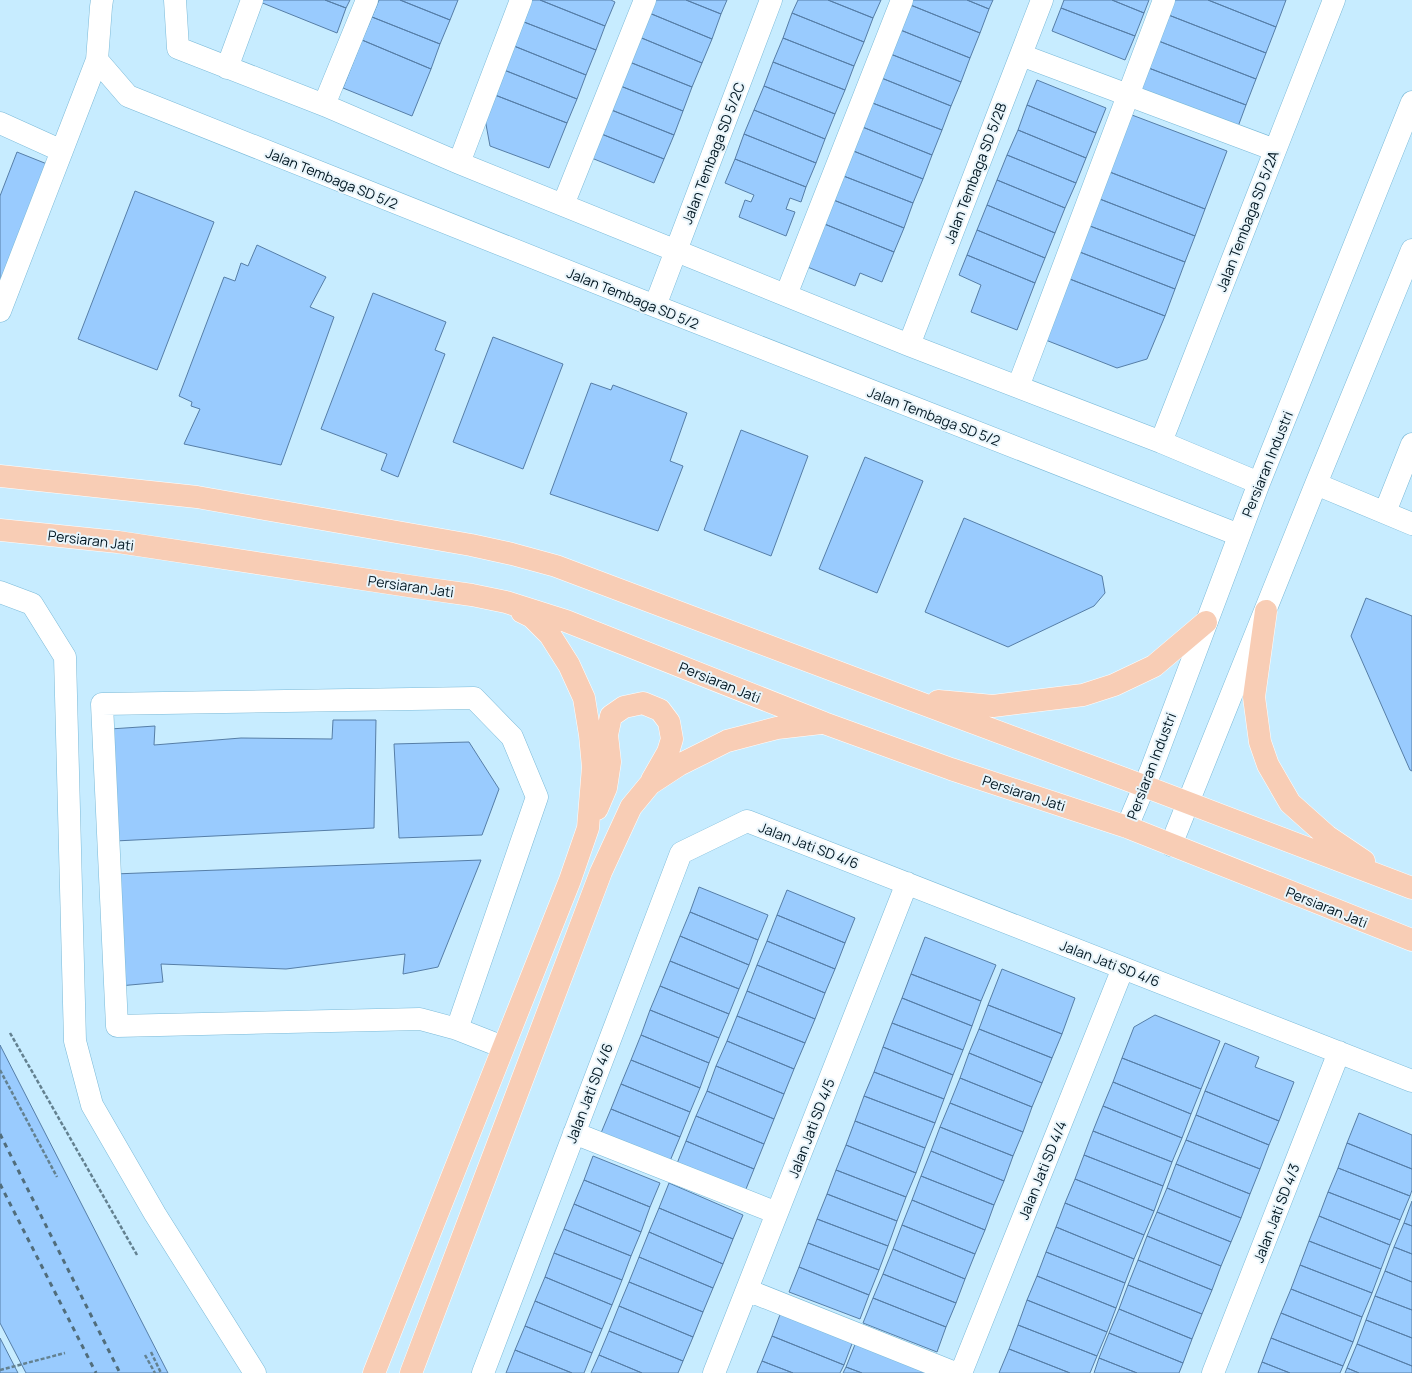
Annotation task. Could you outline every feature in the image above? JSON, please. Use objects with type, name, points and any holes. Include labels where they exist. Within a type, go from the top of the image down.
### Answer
[{"type":"main road","points":[[0,476],[197,497],[382,528],[472,545],[556,566],[1412,888]]},
{"type":"main road","name":"Persiaran Jati","points":[[0,530],[118,542],[472,595],[506,602],[566,621],[824,723],[951,769],[1127,827],[1412,940]]},
{"type":"main road","points":[[506,602],[532,617],[550,634],[569,665],[584,698],[593,767],[588,828]]},
{"type":"main road","points":[[1266,611],[1254,697],[1260,742],[1268,765],[1290,803],[1327,836],[1391,880]]},
{"type":"main road","points":[[906,698],[993,706],[1083,694],[1114,685],[1154,666],[1206,622]]},
{"type":"main road","points":[[374,1373],[570,880],[588,828],[606,788],[610,762],[607,735],[611,716],[624,707],[643,702],[660,710],[669,722],[672,739],[668,752],[650,784],[631,807],[601,872],[411,1373]]},
{"type":"main road","points":[[650,784],[679,765],[728,741],[777,728],[824,723]]},
{"type":"street","points":[[0,311],[97,60],[102,0]]},
{"type":"street","points":[[175,0],[178,48],[324,106],[459,163],[909,345],[1161,442],[1259,483]]},
{"type":"street","points":[[227,68],[252,0]]},
{"type":"street","points":[[324,106],[367,0]]},
{"type":"street","points":[[459,163],[521,0]]},
{"type":"street","points":[[563,205],[645,0]]},
{"type":"street","name":"Jalan Tembaga SD 5/2C","points":[[655,306],[771,0]]},
{"type":"street","points":[[786,295],[902,0]]},
{"type":"street","name":"Jalan Tembaga SD 5/2B","points":[[909,345],[1042,0]]},
{"type":"street","points":[[1018,387],[1164,0]]},
{"type":"street","name":"Jalan Tembaga SD 5/2A","points":[[1161,442],[1334,0]]},
{"type":"street","points":[[1021,55],[1275,150]]},
{"type":"street","name":"Jalan Tembaga SD 5/2","points":[[97,60],[128,96],[655,306],[1239,535]]},
{"type":"street","name":"Persiaran Industri","points":[[1127,827],[1259,483],[1412,102]]},
{"type":"street","points":[[0,123],[62,151]]},
{"type":"street","points":[[1171,845],[1412,250]]},
{"type":"street","points":[[1385,512],[1412,444]]},
{"type":"street","points":[[1316,484],[1412,524]]},
{"type":"street","points":[[0,592],[32,604],[65,657],[75,1041],[92,1105],[156,1214],[255,1373]]},
{"type":"street","points":[[457,1029],[538,797],[512,736],[474,698],[102,704],[117,1026],[420,1019],[457,1029],[503,1047]]},
{"type":"street","name":"Jalan Jati SD 4/6","points":[[483,1373],[680,853],[748,821],[1412,1081]]},
{"type":"street","name":"Jalan Jati SD 4/5","points":[[714,1373],[907,883]]},
{"type":"street","name":"Jalan Jati SD 4/4","points":[[961,1373],[1123,968]]},
{"type":"street","name":"Jalan Jati SD 4/3","points":[[1213,1373],[1339,1052]]},
{"type":"street","points":[[574,1133],[777,1213]]},
{"type":"street","points":[[747,1290],[955,1373]]},
{"type":"path","points":[[10,1033],[137,1255]]},
{"type":"path","points":[[0,1070],[57,1177]]},
{"type":"path","points":[[150,1352],[161,1373]]},
{"type":"path","points":[[0,1370],[65,1353]]},
{"type":"path","points":[[145,1355],[155,1373]]},
{"type":"building","points":[[261,0],[325,0],[346,8],[337,33],[260,2]]},
{"type":"building","points":[[325,0],[350,0],[346,8]]},
{"type":"building","points":[[379,0],[400,0],[450,20],[440,44],[372,17]]},
{"type":"building","points":[[400,0],[458,0],[450,20]]},
{"type":"building","points":[[532,0],[540,0],[605,26],[596,50],[524,22]]},
{"type":"building","points":[[540,0],[611,0],[615,2],[605,26]]},
{"type":"building","points":[[646,0],[686,0],[721,14],[712,39],[642,10]]},
{"type":"building","points":[[686,0],[727,0],[721,14]]},
{"type":"building","points":[[798,0],[828,0],[873,18],[864,42],[792,13]]},
{"type":"building","points":[[828,0],[881,0],[873,18]]},
{"type":"building","points":[[909,0],[967,0],[989,9],[980,33],[908,4]]},
{"type":"building","points":[[967,0],[993,0],[989,9]]},
{"type":"building","points":[[1064,0],[1112,0],[1144,13],[1135,36],[1061,8]]},
{"type":"building","points":[[1112,0],[1149,0],[1144,13]]},
{"type":"building","points":[[1171,0],[1208,0],[1276,27],[1266,53],[1166,14]]},
{"type":"building","points":[[1208,0],[1286,0],[1276,27]]},
{"type":"building","points":[[908,4],[980,33],[970,58],[898,29]]},
{"type":"building","points":[[1061,8],[1135,36],[1125,60],[1052,31]]},
{"type":"building","points":[[642,10],[712,39],[702,63],[632,34]]},
{"type":"building","points":[[792,13],[864,42],[854,66],[783,38]]},
{"type":"building","points":[[1166,14],[1266,53],[1256,79],[1156,40]]},
{"type":"building","points":[[372,17],[440,44],[431,69],[362,40]]},
{"type":"building","points":[[524,22],[596,50],[586,75],[514,46]]},
{"type":"building","points":[[898,29],[970,58],[961,82],[888,53]]},
{"type":"building","points":[[632,34],[702,63],[692,87],[622,59]]},
{"type":"building","points":[[783,38],[854,66],[845,90],[773,62]]},
{"type":"building","points":[[362,40],[431,69],[412,116],[343,88]]},
{"type":"building","points":[[1156,40],[1256,79],[1246,105],[1146,67]]},
{"type":"building","points":[[514,46],[586,75],[577,99],[504,70]]},
{"type":"building","points":[[888,53],[961,82],[951,106],[879,77]]},
{"type":"building","points":[[622,59],[692,87],[683,111],[613,83]]},
{"type":"building","points":[[773,62],[845,90],[835,114],[764,86]]},
{"type":"building","points":[[1146,67],[1246,105],[1236,132],[1136,93]]},
{"type":"building","points":[[504,70],[577,99],[567,123],[495,95]]},
{"type":"building","points":[[879,77],[951,106],[942,130],[870,102]]},
{"type":"building","points":[[1037,80],[1106,108],[1096,133],[1027,105]]},
{"type":"building","points":[[613,83],[683,111],[674,135],[604,107]]},
{"type":"building","points":[[764,86],[835,114],[825,139],[754,110]]},
{"type":"building","points":[[495,95],[567,123],[549,168],[490,146],[485,119]]},
{"type":"building","points":[[870,102],[942,130],[932,155],[860,126]]},
{"type":"building","points":[[1027,105],[1096,133],[1086,158],[1018,130]]},
{"type":"building","points":[[604,107],[674,135],[664,159],[594,131]]},
{"type":"building","points":[[754,110],[825,139],[816,163],[744,134]]},
{"type":"building","points":[[1124,112],[1227,151],[1205,209],[1102,169]]},
{"type":"building","points":[[860,126],[932,155],[923,179],[851,150]]},
{"type":"building","points":[[1018,130],[1086,158],[1076,183],[1007,155]]},
{"type":"building","points":[[594,131],[664,159],[654,183],[584,155]]},
{"type":"building","points":[[744,134],[816,163],[806,187],[735,159]]},
{"type":"building","points":[[851,150],[923,179],[913,203],[841,175]]},
{"type":"building","points":[[17,152],[52,166],[0,300],[0,196]]},
{"type":"building","points":[[1007,155],[1076,183],[1065,208],[997,180]]},
{"type":"building","points":[[735,159],[806,187],[801,202],[790,198],[786,209],[795,212],[786,236],[739,217],[745,200],[751,202],[754,195],[725,183]]},
{"type":"building","points":[[1102,169],[1205,209],[1195,236],[1092,196]]},
{"type":"building","points":[[841,175],[913,203],[904,228],[831,199]]},
{"type":"building","points":[[997,180],[1065,208],[1055,233],[987,205]]},
{"type":"building","points":[[135,191],[214,222],[157,370],[78,339]]},
{"type":"building","points":[[1092,196],[1195,236],[1185,262],[1082,223]]},
{"type":"building","points":[[831,199],[904,228],[894,252],[822,223]]},
{"type":"building","points":[[987,205],[1055,233],[1045,258],[977,230]]},
{"type":"building","points":[[822,223],[894,252],[882,282],[860,273],[855,286],[805,266]]},
{"type":"building","points":[[1082,223],[1185,262],[1175,289],[1072,249]]},
{"type":"building","points":[[977,230],[1045,258],[1035,283],[967,255]]},
{"type":"building","points":[[257,245],[326,277],[310,307],[334,317],[281,465],[184,444],[200,409],[191,406],[192,402],[179,396],[224,277],[235,281],[241,263],[248,266]]},
{"type":"building","points":[[1072,249],[1175,289],[1165,316],[1062,276]]},
{"type":"building","points":[[967,255],[1035,283],[1017,330],[971,312],[981,285],[959,275]]},
{"type":"building","points":[[1062,276],[1165,316],[1147,359],[1117,368],[1038,337]]},
{"type":"building","points":[[373,293],[446,322],[435,350],[445,354],[398,477],[381,470],[387,454],[321,429]]},
{"type":"building","points":[[493,337],[563,364],[523,469],[453,442]]},
{"type":"building","points":[[591,383],[611,390],[613,385],[687,413],[670,461],[683,466],[658,531],[550,494]]},
{"type":"building","points":[[741,430],[808,456],[771,556],[704,530]]},
{"type":"building","points":[[865,457],[923,481],[877,593],[819,569]]},
{"type":"building","points":[[964,518],[1102,576],[1105,593],[1094,606],[1008,647],[925,612]]},
{"type":"building","points":[[1366,598],[1412,616],[1412,771],[1410,770],[1351,636]]},
{"type":"building","points":[[333,720],[376,720],[374,828],[115,841],[110,729],[155,726],[154,745],[241,738],[332,739]]},
{"type":"building","points":[[469,742],[499,789],[482,835],[399,838],[394,744]]},
{"type":"building","points":[[481,860],[438,967],[403,974],[405,954],[286,969],[161,964],[163,982],[119,986],[114,874]]},
{"type":"building","points":[[699,887],[768,915],[758,940],[690,912]]},
{"type":"building","points":[[787,890],[855,918],[845,943],[777,915]]},
{"type":"building","points":[[690,912],[758,940],[749,965],[680,936]]},
{"type":"building","points":[[777,915],[845,943],[835,969],[767,941]]},
{"type":"building","points":[[680,936],[749,965],[739,989],[670,961]]},
{"type":"building","points":[[925,937],[996,965],[981,1001],[911,974]]},
{"type":"building","points":[[767,941],[835,969],[825,993],[757,965]]},
{"type":"building","points":[[670,961],[739,989],[729,1014],[660,986]]},
{"type":"building","points":[[757,965],[825,993],[815,1019],[747,991]]},
{"type":"building","points":[[1002,969],[1075,998],[1062,1034],[988,1005]]},
{"type":"building","points":[[911,974],[981,1001],[972,1026],[902,998]]},
{"type":"building","points":[[660,986],[729,1014],[719,1038],[650,1010]]},
{"type":"building","points":[[747,991],[815,1019],[805,1043],[737,1016]]},
{"type":"building","points":[[902,998],[972,1026],[963,1050],[892,1023]]},
{"type":"building","points":[[988,1005],[1062,1034],[1052,1058],[979,1029]]},
{"type":"building","points":[[650,1010],[719,1038],[709,1063],[641,1035]]},
{"type":"building","points":[[1155,1015],[1220,1041],[1201,1089],[1122,1058],[1134,1027]]},
{"type":"building","points":[[737,1016],[805,1043],[794,1069],[727,1041]]},
{"type":"building","points":[[892,1023],[963,1050],[953,1075],[883,1047]]},
{"type":"building","points":[[979,1029],[1052,1058],[1042,1083],[969,1053]]},
{"type":"building","points":[[641,1035],[709,1063],[700,1088],[631,1060]]},
{"type":"building","points":[[727,1041],[794,1069],[784,1094],[716,1066]]},
{"type":"building","points":[[1225,1043],[1259,1057],[1255,1067],[1294,1082],[1279,1121],[1205,1091]]},
{"type":"building","points":[[0,1045],[168,1373],[26,1373],[0,1323]]},
{"type":"building","points":[[883,1047],[953,1075],[944,1099],[874,1072]]},
{"type":"building","points":[[969,1053],[1042,1083],[1032,1107],[960,1078]]},
{"type":"building","points":[[1122,1058],[1201,1089],[1191,1114],[1113,1082]]},
{"type":"building","points":[[631,1060],[700,1088],[690,1112],[621,1084]]},
{"type":"building","points":[[716,1066],[784,1094],[774,1119],[707,1091]]},
{"type":"building","points":[[874,1072],[944,1099],[935,1123],[864,1096]]},
{"type":"building","points":[[960,1078],[1032,1107],[1023,1132],[950,1103]]},
{"type":"building","points":[[1113,1082],[1191,1114],[1182,1138],[1103,1106]]},
{"type":"building","points":[[621,1084],[690,1112],[680,1137],[611,1109]]},
{"type":"building","points":[[707,1091],[774,1119],[764,1144],[696,1116]]},
{"type":"building","points":[[1205,1091],[1279,1121],[1269,1145],[1196,1115]]},
{"type":"building","points":[[864,1096],[935,1123],[925,1148],[855,1121]]},
{"type":"building","points":[[950,1103],[1023,1132],[1013,1156],[940,1127]]},
{"type":"building","points":[[1103,1106],[1182,1138],[1172,1162],[1093,1131]]},
{"type":"building","points":[[611,1109],[680,1137],[670,1161],[601,1133]]},
{"type":"building","points":[[1359,1113],[1412,1135],[1412,1169],[1347,1143]]},
{"type":"building","points":[[1196,1115],[1269,1145],[1260,1169],[1186,1140]]},
{"type":"building","points":[[696,1116],[764,1144],[754,1169],[686,1141]]},
{"type":"building","points":[[855,1121],[925,1148],[916,1173],[846,1145]]},
{"type":"building","points":[[940,1127],[1013,1156],[1004,1181],[931,1151]]},
{"type":"building","points":[[1093,1131],[1172,1162],[1163,1186],[1084,1155]]},
{"type":"building","points":[[1186,1140],[1260,1169],[1250,1194],[1176,1164]]},
{"type":"building","points":[[686,1141],[754,1169],[744,1194],[676,1166]]},
{"type":"building","points":[[1347,1143],[1412,1169],[1412,1190],[1410,1196],[1338,1168]]},
{"type":"building","points":[[846,1145],[916,1173],[906,1197],[836,1170]]},
{"type":"building","points":[[931,1151],[1004,1181],[994,1205],[921,1176]]},
{"type":"building","points":[[1084,1155],[1163,1186],[1154,1211],[1075,1179]]},
{"type":"building","points":[[593,1156],[660,1183],[650,1207],[584,1180]]},
{"type":"building","points":[[1176,1164],[1250,1194],[1241,1218],[1167,1188]]},
{"type":"building","points":[[1338,1168],[1410,1196],[1400,1220],[1328,1192]]},
{"type":"building","points":[[836,1170],[906,1197],[897,1221],[827,1194]]},
{"type":"building","points":[[921,1176],[994,1205],[985,1230],[912,1200]]},
{"type":"building","points":[[1075,1179],[1154,1211],[1144,1235],[1065,1203]]},
{"type":"building","points":[[584,1180],[650,1207],[641,1232],[574,1204]]},
{"type":"building","points":[[669,1183],[743,1215],[733,1239],[659,1208]]},
{"type":"building","points":[[1167,1188],[1241,1218],[1231,1242],[1157,1212]]},
{"type":"building","points":[[1328,1192],[1400,1220],[1390,1245],[1319,1216]]},
{"type":"building","points":[[827,1194],[897,1221],[888,1246],[817,1219]]},
{"type":"building","points":[[912,1200],[985,1230],[975,1254],[902,1225]]},
{"type":"building","points":[[1412,1201],[1412,1226],[1404,1223]]},
{"type":"building","points":[[1065,1203],[1144,1235],[1134,1259],[1056,1227]]},
{"type":"building","points":[[574,1204],[641,1232],[631,1256],[564,1229]]},
{"type":"building","points":[[659,1208],[733,1239],[723,1264],[649,1232]]},
{"type":"building","points":[[1157,1212],[1231,1242],[1221,1266],[1147,1236]]},
{"type":"building","points":[[1319,1216],[1390,1245],[1381,1269],[1309,1241]]},
{"type":"building","points":[[817,1219],[888,1246],[879,1270],[808,1243]]},
{"type":"building","points":[[1404,1223],[1412,1226],[1412,1254],[1394,1247]]},
{"type":"building","points":[[902,1225],[975,1254],[965,1279],[893,1249]]},
{"type":"building","points":[[1056,1227],[1134,1259],[1125,1283],[1046,1252]]},
{"type":"building","points":[[564,1229],[631,1256],[622,1280],[554,1253]]},
{"type":"building","points":[[649,1232],[723,1264],[713,1288],[639,1257]]},
{"type":"building","points":[[1147,1236],[1221,1266],[1212,1290],[1138,1260]]},
{"type":"building","points":[[1309,1241],[1381,1269],[1372,1293],[1300,1265]]},
{"type":"building","points":[[808,1243],[879,1270],[869,1295],[799,1267]]},
{"type":"building","points":[[1394,1247],[1412,1254],[1412,1282],[1385,1271]]},
{"type":"building","points":[[893,1249],[965,1279],[956,1303],[883,1274]]},
{"type":"building","points":[[1046,1252],[1125,1283],[1116,1308],[1037,1276]]},
{"type":"building","points":[[554,1253],[622,1280],[612,1305],[545,1277]]},
{"type":"building","points":[[639,1257],[713,1288],[703,1312],[629,1282]]},
{"type":"building","points":[[1138,1260],[1212,1290],[1202,1314],[1128,1285]]},
{"type":"building","points":[[1300,1265],[1372,1293],[1362,1317],[1291,1289]]},
{"type":"building","points":[[799,1267],[869,1295],[860,1319],[789,1292]]},
{"type":"building","points":[[1385,1271],[1412,1282],[1412,1310],[1375,1296]]},
{"type":"building","points":[[883,1274],[956,1303],[946,1327],[873,1298]]},
{"type":"building","points":[[1037,1276],[1116,1308],[1107,1332],[1027,1300]]},
{"type":"building","points":[[545,1277],[612,1305],[602,1329],[535,1301]]},
{"type":"building","points":[[629,1282],[703,1312],[693,1337],[619,1306]]},
{"type":"building","points":[[1128,1285],[1202,1314],[1192,1339],[1119,1309]]},
{"type":"building","points":[[1291,1289],[1362,1317],[1353,1342],[1281,1313]]},
{"type":"building","points":[[1375,1296],[1412,1310],[1412,1338],[1366,1320]]},
{"type":"building","points":[[873,1298],[946,1327],[937,1352],[863,1323]]},
{"type":"building","points":[[1027,1300],[1107,1332],[1097,1356],[1018,1325]]},
{"type":"building","points":[[535,1301],[602,1329],[592,1353],[525,1326]]},
{"type":"building","points":[[619,1306],[693,1337],[683,1361],[609,1331]]},
{"type":"building","points":[[1119,1309],[1192,1339],[1183,1363],[1109,1333]]},
{"type":"building","points":[[781,1312],[853,1341],[844,1365],[772,1336]]},
{"type":"building","points":[[1281,1313],[1353,1342],[1343,1366],[1271,1338]]},
{"type":"building","points":[[1366,1320],[1412,1338],[1412,1366],[1357,1344]]},
{"type":"building","points":[[1018,1325],[1097,1356],[1090,1373],[1070,1373],[1009,1349]]},
{"type":"building","points":[[525,1326],[592,1353],[584,1373],[572,1373],[515,1350]]},
{"type":"building","points":[[609,1331],[683,1361],[678,1373],[642,1373],[599,1355]]},
{"type":"building","points":[[1109,1333],[1183,1363],[1179,1373],[1137,1373],[1099,1358]]},
{"type":"building","points":[[772,1336],[844,1365],[840,1373],[793,1373],[762,1361]]},
{"type":"building","points":[[0,1338],[18,1373],[0,1373]]},
{"type":"building","points":[[1271,1338],[1343,1366],[1340,1373],[1290,1373],[1262,1362]]},
{"type":"building","points":[[856,1342],[928,1373],[862,1373],[846,1367]]},
{"type":"building","points":[[1357,1344],[1412,1366],[1412,1373],[1359,1373],[1347,1368]]},
{"type":"building","points":[[1009,1349],[1070,1373],[999,1373]]},
{"type":"building","points":[[515,1350],[572,1373],[506,1373]]},
{"type":"building","points":[[599,1355],[642,1373],[591,1373]]},
{"type":"building","points":[[1099,1358],[1137,1373],[1094,1373]]},
{"type":"building","points":[[762,1361],[793,1373],[757,1373]]},
{"type":"building","points":[[1262,1362],[1290,1373],[1258,1373]]},
{"type":"building","points":[[846,1367],[862,1373],[843,1373]]},
{"type":"building","points":[[1347,1368],[1359,1373],[1345,1373]]},
{"type":"railway","points":[[0,1134],[120,1373]]},
{"type":"railway","points":[[0,1184],[96,1373]]}]
